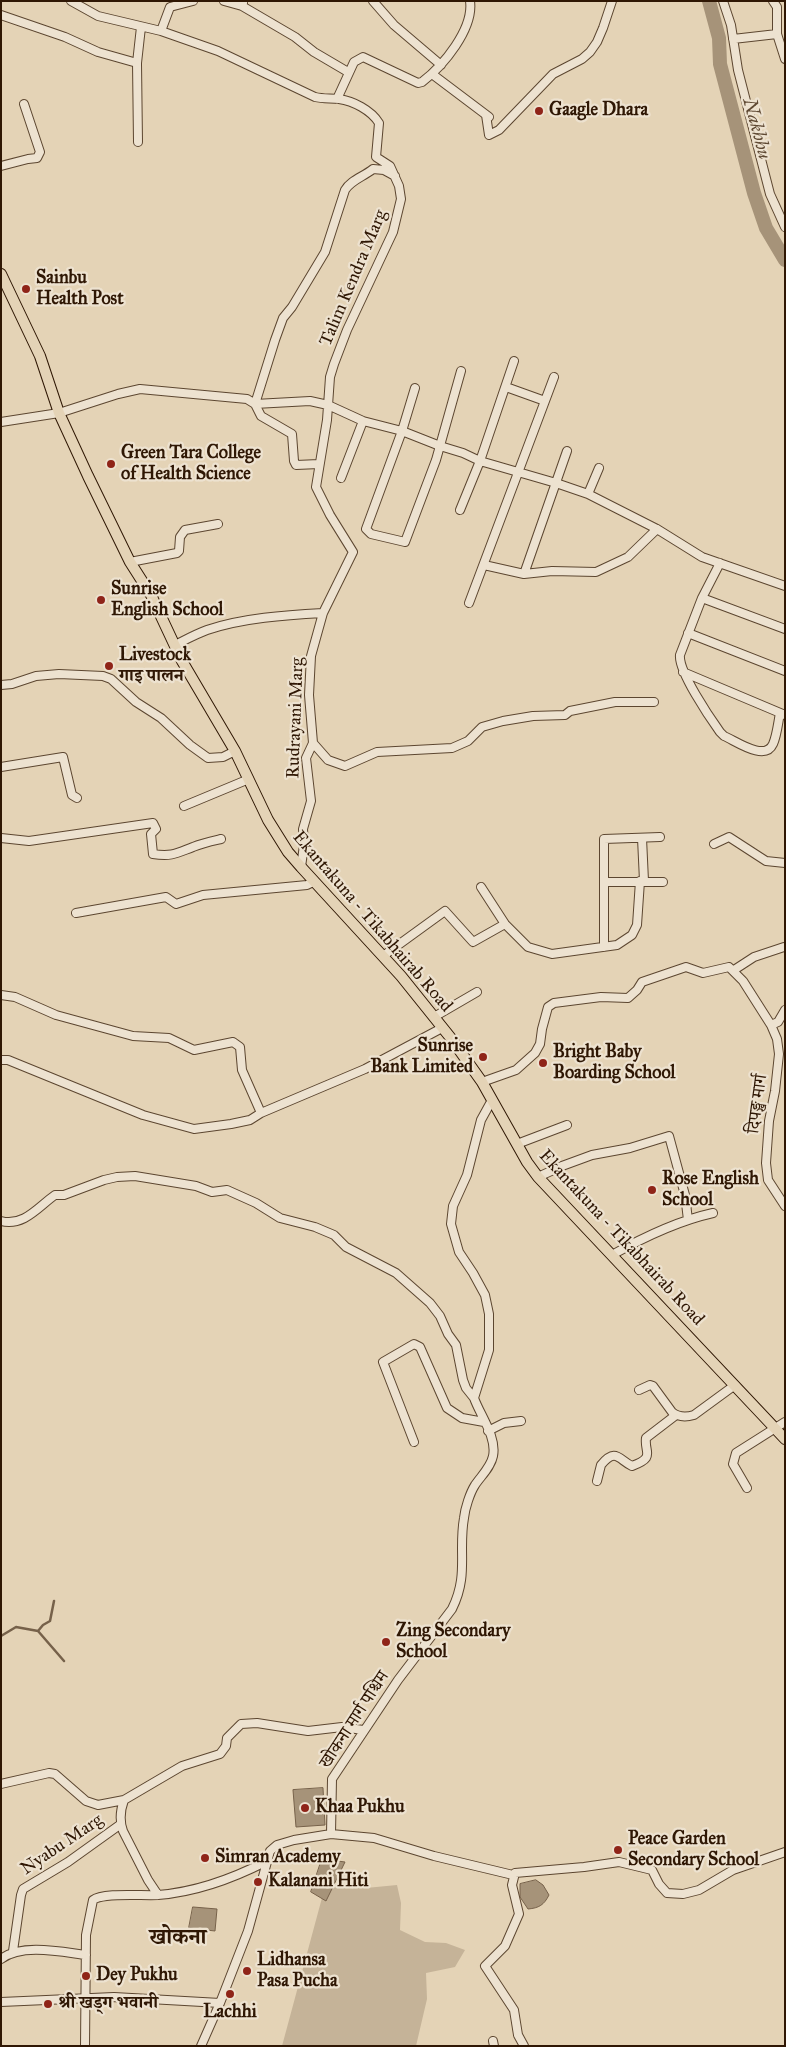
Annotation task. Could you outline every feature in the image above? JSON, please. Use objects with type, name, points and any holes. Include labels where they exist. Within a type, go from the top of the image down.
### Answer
[{"type":"main road","name":"Ekantakuna - Tikabhairab Road","points":[[1,274],[40,356],[59,414],[130,562],[151,596],[182,661],[235,751],[268,820],[288,852],[313,882],[383,956],[434,1017],[482,1082],[538,1177],[785,1440]]},
{"type":"street","points":[[71,1],[98,16],[161,31],[218,51],[315,97],[329,100],[337,98],[362,108],[376,118],[380,127],[376,144],[376,157],[390,166],[395,176]]},
{"type":"street","points":[[161,31],[170,7],[192,1]]},
{"type":"street","points":[[224,1],[243,4],[283,32],[295,37],[314,52],[348,72]]},
{"type":"street","points":[[372,1],[394,25],[441,65]]},
{"type":"street","points":[[337,98],[354,62],[363,57],[418,83],[432,74],[441,65],[468,22],[471,10],[470,1]]},
{"type":"street","points":[[432,74],[488,116],[490,135],[499,130],[553,74],[582,59],[597,42],[612,1]]},
{"type":"street","points":[[723,1],[733,39],[738,70],[770,194],[785,227]]},
{"type":"street","points":[[778,5],[777,34],[785,60]]},
{"type":"street","points":[[1,15],[65,37],[98,52],[137,63]]},
{"type":"street","points":[[138,142],[137,63],[141,27]]},
{"type":"street","points":[[733,39],[777,34]]},
{"type":"street","points":[[1,166],[37,158],[40,152],[24,104]]},
{"type":"street","points":[[319,464],[296,465],[292,434],[261,416],[255,404],[284,318],[292,308],[325,252],[349,182],[362,178],[373,169],[384,170],[395,176]]},
{"type":"street","name":"Talim Kendra Marg","points":[[330,515],[316,487],[327,420],[330,377],[347,330],[393,232],[401,199],[395,176]]},
{"type":"street","points":[[460,510],[480,461],[514,361]]},
{"type":"street","points":[[415,388],[402,431],[366,529],[371,534],[405,542],[440,446],[461,371]]},
{"type":"street","points":[[470,603],[554,377]]},
{"type":"street","points":[[506,387],[545,401]]},
{"type":"street","points":[[1,422],[59,414],[118,394],[140,389],[247,400],[255,404],[310,401],[328,405],[363,421],[402,431],[480,461],[588,494],[657,529],[702,556],[785,586]]},
{"type":"street","points":[[340,478],[363,421]]},
{"type":"street","points":[[524,574],[567,450]]},
{"type":"street","points":[[588,494],[599,468]]},
{"type":"street","name":"Rudrayani Marg","points":[[301,868],[304,845],[303,828],[311,801],[306,758],[313,743],[309,695],[311,656],[324,613],[353,552],[330,515]]},
{"type":"street","points":[[130,562],[177,553],[179,551],[180,537],[185,530],[218,524]]},
{"type":"street","points":[[484,565],[524,574],[552,571],[596,572],[628,557],[657,529]]},
{"type":"street","points":[[683,672],[782,714],[769,749],[758,752],[724,736],[683,672],[679,660],[702,598],[720,563]]},
{"type":"street","points":[[702,598],[785,629]]},
{"type":"street","points":[[175,645],[207,630],[286,615],[324,613]]},
{"type":"street","points":[[688,633],[785,671]]},
{"type":"street","points":[[1,685],[12,684],[36,676],[59,674],[102,676],[111,679],[136,702],[161,718],[190,746],[208,758],[223,757],[235,751]]},
{"type":"street","points":[[313,743],[328,760],[345,766],[377,752],[452,748],[468,741],[482,727],[502,721],[533,716],[565,715],[570,711],[615,702],[654,702]]},
{"type":"street","points":[[1,767],[63,757],[72,795],[77,798]]},
{"type":"street","points":[[184,806],[249,779]]},
{"type":"street","points":[[1,838],[29,841],[153,823],[156,830],[151,834],[153,854],[164,855],[173,855],[221,839]]},
{"type":"street","points":[[604,948],[604,839],[660,837]]},
{"type":"street","points":[[714,844],[729,837],[766,862],[785,863]]},
{"type":"street","points":[[481,887],[505,924],[528,947],[552,954],[617,945],[632,935],[637,925],[642,881],[642,838]]},
{"type":"street","points":[[76,913],[166,897],[176,904],[202,896],[307,885],[313,882]]},
{"type":"street","points":[[604,882],[663,882]]},
{"type":"street","points":[[383,956],[445,911],[474,942],[505,924]]},
{"type":"street","points":[[482,1082],[516,1070],[535,1053],[540,1044],[548,1007],[554,1004],[601,997],[628,998],[637,990],[642,982],[686,967],[703,973],[729,967],[734,970],[754,957],[784,947]]},
{"type":"street","name":"दिपङ्ख मार्ग","points":[[734,970],[771,1025],[777,1039],[779,1054],[775,1091],[769,1121],[766,1164],[768,1180],[785,1206]]},
{"type":"street","points":[[434,1017],[478,992]]},
{"type":"street","points":[[1,995],[15,997],[56,1015],[133,1036],[169,1038],[194,1050],[233,1042],[240,1047],[242,1070],[262,1113]]},
{"type":"street","points":[[771,1025],[778,1022],[785,1010]]},
{"type":"street","points":[[1,1060],[8,1060],[143,1115],[194,1129],[250,1120],[262,1113],[365,1069],[442,1028]]},
{"type":"street","points":[[474,1398],[489,1350],[489,1314],[485,1295],[474,1273],[459,1252],[451,1224],[453,1206],[467,1175],[481,1120],[492,1100]]},
{"type":"street","points":[[517,1144],[567,1125]]},
{"type":"street","points":[[538,1177],[592,1155],[630,1148],[669,1136],[685,1195],[688,1220]]},
{"type":"street","name":"खोकना मार्ग पश्चिम","points":[[1,1221],[9,1223],[17,1221],[34,1213],[55,1195],[70,1193],[117,1177],[135,1176],[196,1186],[212,1192],[227,1190],[256,1203],[280,1218],[315,1226],[334,1235],[346,1247],[396,1274],[436,1310],[456,1345],[462,1380],[474,1398],[492,1440],[493,1456],[485,1472],[474,1487],[464,1518],[462,1585],[452,1608],[398,1680],[332,1779],[331,1834]]},
{"type":"street","points":[[612,1255],[638,1240],[688,1220],[713,1213]]},
{"type":"street","points":[[414,1442],[383,1362],[414,1344],[420,1347],[447,1408],[462,1418],[484,1422]]},
{"type":"street","points":[[597,1481],[601,1465],[613,1456],[620,1457],[632,1466],[649,1454],[646,1438],[676,1415],[687,1416],[694,1414],[735,1385]]},
{"type":"street","points":[[639,1390],[653,1386],[676,1415]]},
{"type":"street","points":[[488,1431],[504,1424],[521,1421]]},
{"type":"street","points":[[747,1488],[733,1464],[736,1453],[785,1422]]},
{"type":"street","points":[[1,1784],[49,1773],[55,1774],[86,1801],[98,1805],[124,1800],[182,1766],[220,1754],[226,1746],[227,1738],[241,1724],[257,1723],[308,1731],[342,1727],[363,1730]]},
{"type":"street","points":[[124,1800],[121,1810],[121,1824],[148,1880],[158,1895]]},
{"type":"street","name":"Nyabu Marg","points":[[13,1951],[21,1895],[24,1889],[68,1862],[121,1824]]},
{"type":"street","points":[[201,2046],[248,1931],[270,1851],[277,1845],[294,1840],[331,1834],[374,1838],[434,1856],[513,1875],[516,1873],[619,1862],[652,1870],[658,1884],[667,1893],[683,1894],[699,1890],[733,1870],[785,1852]]},
{"type":"street","points":[[85,2046],[86,1935],[93,1900],[102,1896],[158,1895],[202,1888],[239,1876],[267,1861]]},
{"type":"street","points":[[516,1873],[512,1886],[519,1914],[505,1946],[485,1966],[514,2010],[518,2035],[524,2046]]},
{"type":"street","points":[[1,1959],[13,1951],[52,1950],[86,1955]]},
{"type":"street","points":[[1,2002],[114,1997],[220,2003]]},
{"type":"shaded area","points":[[323,1788],[325,1825],[296,1827],[293,1790]]},
{"type":"shaded area","points":[[322,1859],[345,1862],[326,1901],[311,1892]]},
{"type":"shaded area","points":[[536,1880],[543,1885],[549,1895],[541,1905],[528,1909],[520,1897],[520,1884]]},
{"type":"shaded area","points":[[326,1883],[366,1888],[397,1885],[401,1903],[400,1930],[425,1942],[446,1943],[465,1950],[455,1967],[426,1973],[427,1999],[416,2046],[282,2046]]},
{"type":"shaded area","points":[[193,1907],[217,1909],[215,1931],[189,1928]]},
{"type":"waterway","name":"Nakhhu","points":[[709,1],[719,38],[720,64],[754,193],[766,228],[785,260]]},
{"type":"waterway","points":[[38,1631],[50,1621],[54,1601]]},
{"type":"waterway","points":[[1,1636],[16,1627],[38,1631],[64,1661]]},
{"type":"place","name":"Gaagle Dhara","points":[[539,111]]},
{"type":"place","name":"Sainbu Health Post","points":[[26,289]]},
{"type":"place","name":"Green Tara College of Health Science","points":[[111,464]]},
{"type":"place","name":"Sunrise English School","points":[[101,600]]},
{"type":"place","name":"Livestock गाइ पालन","points":[[109,666]]},
{"type":"place","name":"Sunrise Bank Limited","points":[[483,1057]]},
{"type":"place","name":"Bright Baby Boarding School","points":[[543,1063]]},
{"type":"place","name":"Rose English School","points":[[652,1190]]},
{"type":"place","name":"Zing Secondary School","points":[[386,1642]]},
{"type":"place","name":"Khaa Pukhu","points":[[305,1808]]},
{"type":"place","name":"Peace Garden Secondary School","points":[[618,1850]]},
{"type":"place","name":"Simran Academy","points":[[205,1858]]},
{"type":"place","name":"Kalanani Hiti","points":[[258,1882]]},
{"type":"place","name":"Lidhansa Pasa Pucha","points":[[247,1971]]},
{"type":"place","name":"Dey Pukhu","points":[[86,1976]]},
{"type":"place","name":"Lachhi","points":[[230,1994]]},
{"type":"place","name":"श्री खड्ग भवानी","points":[[48,2004]]},
{"type":"district","name":"खोकना","points":[[178,1939]]}]
